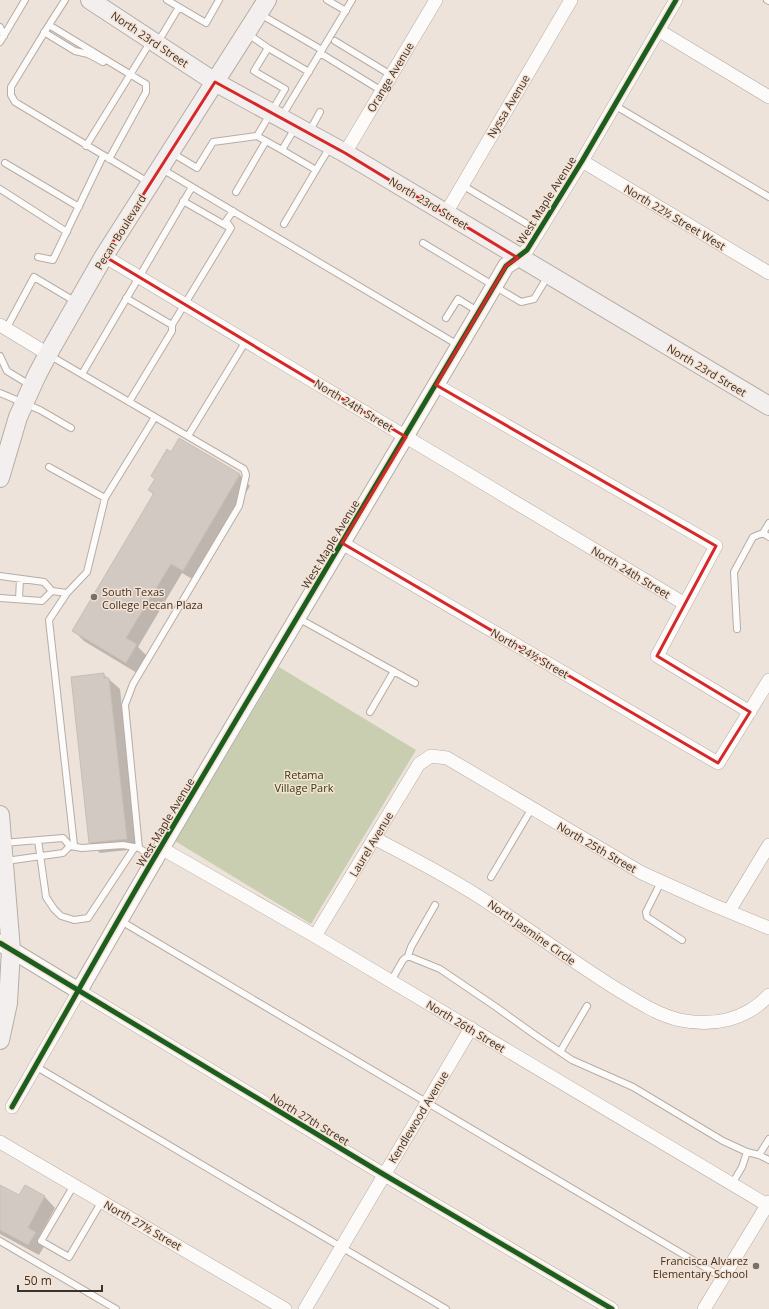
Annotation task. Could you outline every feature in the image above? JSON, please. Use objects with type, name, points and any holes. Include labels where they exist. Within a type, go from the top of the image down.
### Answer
[{"type":"main road","name":"North 23rd Street","points":[[101,4],[154,42],[215,82],[338,149],[518,258],[769,406]]},
{"type":"main road","name":"Pecan Boulevard","points":[[0,478],[3,453],[24,403],[48,354],[104,256],[263,7]]},
{"type":"main road","points":[[0,815],[4,852],[5,946],[8,1003],[0,1040]]},
{"type":"street","name":"Orange Avenue","points":[[338,149],[382,91],[436,0]]},
{"type":"street","name":"Nyssa Avenue","points":[[446,213],[571,0]]},
{"type":"street","name":"West Maple Avenue","points":[[12,1106],[158,853],[506,266],[527,250],[582,161],[676,0]]},
{"type":"street","points":[[658,30],[769,97]]},
{"type":"street","name":"North 22½ Street West","points":[[582,161],[769,273]]},
{"type":"street","name":"North 24th Street","points":[[104,256],[685,604]]},
{"type":"street","points":[[3,327],[48,354]]},
{"type":"street","points":[[436,385],[716,546],[657,656],[750,712],[769,680]]},
{"type":"street","name":"North 24½ Street","points":[[342,542],[718,763],[750,712]]},
{"type":"street","name":"North 25th Street","points":[[431,756],[447,758],[642,873],[769,928]]},
{"type":"street","name":"Laurel Avenue","points":[[315,936],[419,764],[431,756]]},
{"type":"street","name":"North Jasmine Circle","points":[[374,838],[448,877],[632,999],[671,1018],[691,1022],[720,1022],[735,1018],[762,1003],[769,995]]},
{"type":"street","points":[[729,911],[769,845]]},
{"type":"street","name":"North 26th Street","points":[[158,853],[315,936],[768,1204]]},
{"type":"street","name":"North 27th Street","points":[[5,946],[383,1174],[612,1309]]},
{"type":"street","name":"Kendlewood Avenue","points":[[305,1309],[383,1174],[471,1028]]},
{"type":"street","name":"North 27½ Street","points":[[0,1142],[285,1309]]},
{"type":"street","points":[[704,1309],[768,1204]]},
{"type":"lane","points":[[0,42],[25,0]]},
{"type":"lane","points":[[65,0],[11,87],[11,95],[15,102],[150,184]]},
{"type":"lane","points":[[167,0],[206,23],[220,0]]},
{"type":"lane","points":[[327,0],[346,11]]},
{"type":"lane","points":[[282,150],[295,94],[352,0]]},
{"type":"lane","points":[[86,146],[130,74],[179,7]]},
{"type":"lane","points":[[263,7],[321,52],[382,91]]},
{"type":"lane","points":[[38,257],[53,260],[106,157],[146,92],[146,84],[49,25]]},
{"type":"lane","points":[[0,27],[4,36]]},
{"type":"lane","points":[[44,32],[75,51],[88,54],[119,72],[130,74]]},
{"type":"lane","points":[[246,33],[309,72]]},
{"type":"lane","points":[[335,41],[391,75]]},
{"type":"lane","points":[[268,48],[254,71],[295,94]]},
{"type":"lane","points":[[285,89],[289,123]]},
{"type":"lane","points":[[614,105],[769,197]]},
{"type":"lane","points":[[170,152],[196,168],[213,142],[257,136],[320,112]]},
{"type":"lane","points":[[257,136],[316,170]]},
{"type":"lane","points":[[236,192],[266,141]]},
{"type":"lane","points":[[284,224],[316,170],[338,149]]},
{"type":"lane","points":[[5,163],[79,207]]},
{"type":"lane","points":[[160,168],[459,346]]},
{"type":"lane","points":[[462,185],[539,231]]},
{"type":"lane","points":[[82,374],[192,187]]},
{"type":"lane","points":[[0,189],[67,232]]},
{"type":"lane","points":[[183,201],[231,228]]},
{"type":"lane","points":[[231,228],[226,221],[233,211]]},
{"type":"lane","points":[[129,402],[172,331],[172,325],[184,304],[231,228]]},
{"type":"lane","points":[[423,243],[521,302],[534,299],[548,275]]},
{"type":"lane","points":[[3,327],[34,276],[77,303]]},
{"type":"lane","points":[[126,298],[172,325]]},
{"type":"lane","points":[[446,318],[458,299],[479,312]]},
{"type":"lane","points":[[188,436],[246,341]]},
{"type":"lane","points":[[38,840],[46,897],[61,916],[74,920],[88,918],[137,847],[125,705],[133,684],[239,506],[246,475],[244,469],[48,354]]},
{"type":"lane","points":[[1,361],[8,371],[32,386]]},
{"type":"lane","points":[[0,393],[40,410],[71,428]]},
{"type":"lane","points":[[72,846],[49,620],[67,593],[87,572],[105,498],[155,417]]},
{"type":"lane","points":[[49,467],[105,498]]},
{"type":"lane","points":[[736,629],[734,572],[753,537],[762,533],[769,522]]},
{"type":"lane","points":[[762,533],[769,537]]},
{"type":"lane","points":[[0,576],[44,582],[52,591],[67,593]]},
{"type":"lane","points":[[19,599],[20,579]]},
{"type":"lane","points":[[0,598],[42,601],[52,591]]},
{"type":"lane","points":[[298,618],[415,683]]},
{"type":"lane","points":[[370,712],[394,671]]},
{"type":"lane","points":[[491,877],[532,808]]},
{"type":"lane","points":[[4,852],[38,840],[63,838],[72,846],[82,848],[123,845],[158,853]]},
{"type":"lane","points":[[4,852],[40,856],[63,854],[72,846]]},
{"type":"lane","points":[[661,882],[646,912],[647,917],[682,940]]},
{"type":"lane","points":[[391,981],[403,960],[408,956],[411,947],[436,905]]},
{"type":"lane","points":[[119,920],[723,1278]]},
{"type":"lane","points":[[408,956],[440,969],[572,1060],[618,1079],[711,1134],[747,1152],[759,1155],[769,1160]]},
{"type":"lane","points":[[560,1052],[587,1006]]},
{"type":"lane","points":[[35,1066],[446,1309]]},
{"type":"lane","points":[[759,1155],[769,1138]]},
{"type":"lane","points":[[732,1184],[742,1167],[747,1152]]},
{"type":"lane","points":[[74,1185],[41,1241],[69,1257],[102,1201]]},
{"type":"lane","points":[[0,1241],[116,1309]]},
{"type":"highlighted area","points":[[215,82],[345,153],[518,258],[506,266],[436,385],[716,546],[657,656],[750,712],[718,763],[342,543],[406,437],[104,256]]},
{"type":"green space","name":"Retama Village Park","points":[[279,667],[416,750],[311,924],[175,841]]},
{"type":"building","points":[[179,438],[240,474],[183,571],[171,564],[126,638],[137,644],[126,663],[72,631],[154,493],[148,490],[155,479],[151,476],[167,449],[171,452]]},
{"type":"building","points":[[104,673],[104,678],[109,678],[127,839],[89,843],[71,677]]},
{"type":"building","points":[[0,1185],[19,1195],[25,1185],[45,1196],[28,1228],[36,1232],[28,1245],[0,1230]]},
{"type":"cycle path","points":[[12,1107],[153,860],[506,266],[527,250],[582,161],[676,0]]},
{"type":"cycle path","points":[[0,943],[383,1174],[612,1309]]},
{"type":"place","name":"South Texas College Pecan Plaza","points":[[94,597]]},
{"type":"place","name":"Francisca Alvarez Elementary School","points":[[756,1266]]}]
